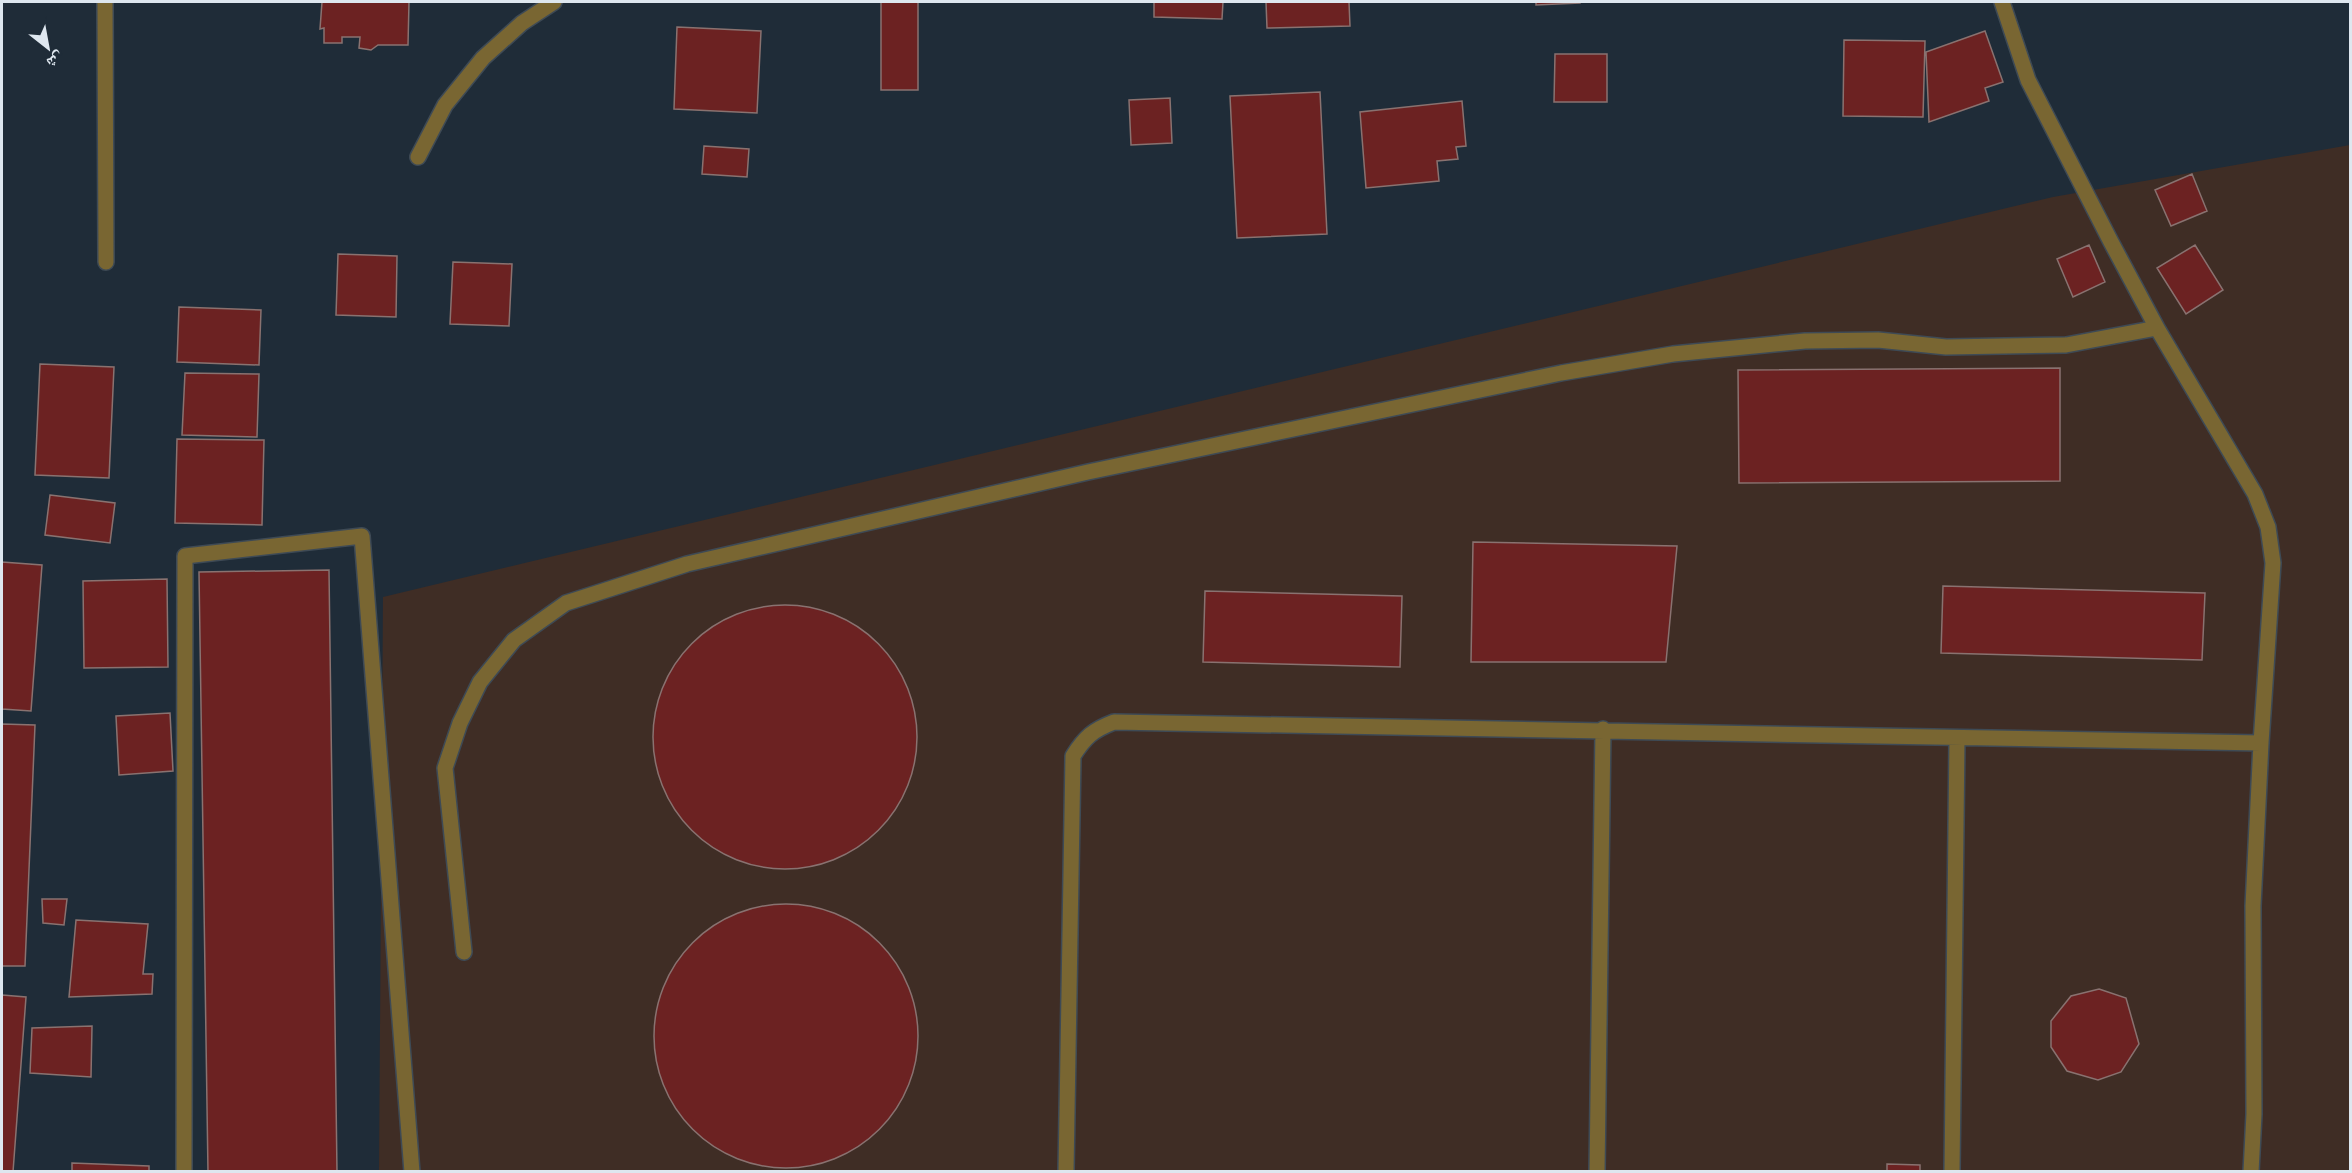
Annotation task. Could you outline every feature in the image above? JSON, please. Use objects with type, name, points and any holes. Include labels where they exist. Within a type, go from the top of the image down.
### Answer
[{"type":"street","points":[[105,2],[106,262]]},
{"type":"street","points":[[418,157],[445,105],[483,58],[522,23],[554,2]]},
{"type":"street","points":[[2001,2],[2028,80],[2157,328],[2255,494],[2268,527],[2273,563],[2253,906],[2254,1114],[2251,1172]]},
{"type":"street","points":[[464,952],[445,768],[460,723],[480,682],[514,640],[566,603],[687,564],[1077,475],[1561,373],[1673,354],[1805,341],[1878,340],[1946,347],[2066,345],[2157,328]]},
{"type":"street","points":[[184,1172],[185,556],[362,536],[412,1172]]},
{"type":"street","points":[[1066,1172],[1073,756],[1082,742],[1096,729],[1114,722],[1603,729],[2261,743]]},
{"type":"street","points":[[1597,1172],[1603,729]]},
{"type":"street","points":[[1952,1172],[1957,738]]},
{"type":"shaded area","points":[[2350,145],[2350,1171],[379,1172],[383,597],[2053,197]]},
{"type":"building","points":[[322,2],[409,2],[408,45],[378,45],[371,50],[359,48],[360,37],[342,37],[342,43],[324,43],[324,28],[320,29]]},
{"type":"building","points":[[881,2],[918,2],[918,90],[881,90]]},
{"type":"building","points":[[1154,2],[1223,2],[1222,19],[1154,17]]},
{"type":"building","points":[[1266,2],[1349,2],[1350,26],[1267,28]]},
{"type":"building","points":[[1536,2],[1580,2],[1580,3],[1536,5]]},
{"type":"building","points":[[677,27],[761,31],[757,113],[674,109]]},
{"type":"building","points":[[1985,31],[2003,82],[1985,88],[1989,101],[1929,122],[1926,52]]},
{"type":"building","points":[[1844,40],[1925,41],[1923,117],[1843,116]]},
{"type":"building","points":[[1555,54],[1607,54],[1607,102],[1554,102]]},
{"type":"building","points":[[1320,92],[1327,234],[1237,238],[1230,96]]},
{"type":"building","points":[[1170,98],[1172,143],[1131,145],[1129,100]]},
{"type":"building","points":[[1462,101],[1466,146],[1456,147],[1458,159],[1437,161],[1439,181],[1366,188],[1360,112]]},
{"type":"building","points":[[704,146],[749,149],[747,177],[702,174]]},
{"type":"building","points":[[2192,174],[2207,211],[2171,226],[2155,190]]},
{"type":"building","points":[[2089,245],[2105,282],[2073,297],[2057,259]]},
{"type":"building","points":[[2195,245],[2223,290],[2186,314],[2157,268]]},
{"type":"building","points":[[338,254],[397,256],[396,317],[336,315]]},
{"type":"building","points":[[453,262],[512,264],[509,326],[450,324]]},
{"type":"building","points":[[179,307],[261,310],[259,365],[177,362]]},
{"type":"building","points":[[40,364],[114,367],[109,478],[35,475]]},
{"type":"building","points":[[2060,368],[2060,481],[1739,483],[1738,370]]},
{"type":"building","points":[[185,373],[259,374],[257,437],[182,435]]},
{"type":"building","points":[[177,439],[264,440],[262,525],[175,523]]},
{"type":"building","points":[[50,495],[115,503],[110,543],[45,535]]},
{"type":"building","points":[[1473,542],[1677,546],[1666,662],[1471,662]]},
{"type":"building","points":[[2,562],[42,565],[31,711],[2,709]]},
{"type":"building","points":[[329,570],[337,1172],[208,1172],[199,572]]},
{"type":"building","points":[[167,579],[168,667],[84,668],[83,581]]},
{"type":"building","points":[[1943,586],[2205,593],[2202,660],[1941,653]]},
{"type":"building","points":[[1205,591],[1402,596],[1400,667],[1203,662]]},
{"type":"building","points":[[772,605],[798,605],[823,610],[847,620],[879,643],[895,663],[907,686],[915,711],[917,737],[915,763],[907,788],[895,811],[879,831],[859,847],[823,864],[798,869],[772,869],[747,864],[723,854],[691,831],[675,811],[658,775],[653,750],[653,724],[658,699],[668,675],[691,643],[711,627],[747,610]]},
{"type":"building","points":[[170,713],[173,771],[119,775],[116,716]]},
{"type":"building","points":[[2,724],[35,725],[25,966],[2,966]]},
{"type":"building","points":[[42,899],[67,899],[64,925],[43,923]]},
{"type":"building","points":[[799,904],[812,906],[848,919],[870,934],[888,952],[908,985],[916,1010],[918,1036],[916,1062],[903,1098],[888,1120],[870,1138],[848,1153],[812,1166],[773,1168],[760,1166],[724,1153],[702,1138],[684,1120],[669,1098],[656,1062],[654,1023],[656,1010],[669,974],[684,952],[702,934],[724,919],[760,906]]},
{"type":"building","points":[[76,920],[148,924],[143,974],[153,974],[152,994],[69,997]]},
{"type":"building","points":[[2099,989],[2126,998],[2139,1044],[2121,1072],[2098,1080],[2067,1071],[2051,1047],[2051,1021],[2071,996]]},
{"type":"building","points":[[2,995],[26,997],[13,1172],[2,1172]]},
{"type":"building","points":[[92,1026],[91,1077],[30,1073],[32,1028]]},
{"type":"building","points":[[72,1163],[149,1166],[149,1172],[72,1172]]},
{"type":"building","points":[[1887,1164],[1920,1165],[1920,1172],[1887,1172]]}]
